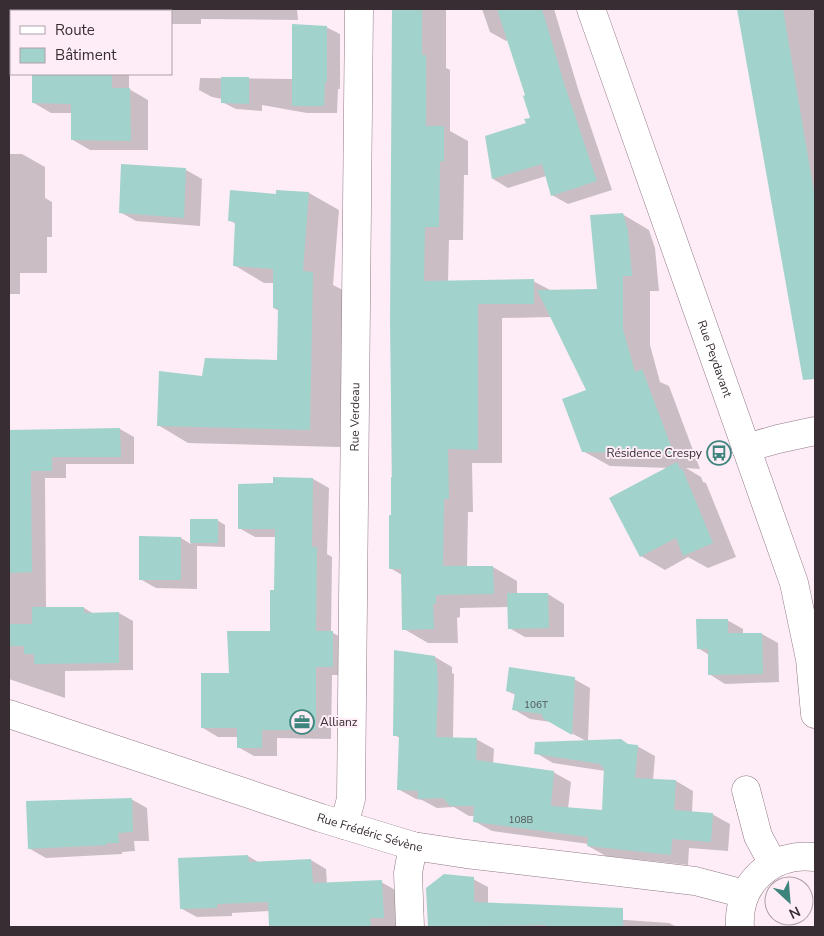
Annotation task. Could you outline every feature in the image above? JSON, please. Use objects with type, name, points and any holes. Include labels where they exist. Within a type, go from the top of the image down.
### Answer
[{"type":"street","name":"Rue Verdeau","points":[[344,825],[350,799],[359,9]]},
{"type":"street","name":"Rue Peydavant","points":[[591,9],[794,583],[810,658],[815,714]]},
{"type":"street","points":[[746,448],[815,431]]},
{"type":"street","name":"Rue Frédéric Sévène","points":[[9,714],[413,846],[695,881],[745,894]]},
{"type":"street","points":[[746,790],[758,836],[773,864]]},
{"type":"street","points":[[410,927],[408,873],[413,846]]},
{"type":"street","points":[[740,927],[739,915],[745,894],[756,876],[773,864],[788,858],[815,857]]},
{"type":"building","points":[[392,9],[422,9],[422,55],[426,55],[426,126],[444,126],[444,162],[440,161],[439,227],[425,227],[424,281],[534,279],[534,304],[478,304],[478,450],[448,449],[449,499],[444,499],[443,566],[493,566],[494,594],[436,595],[436,604],[433,604],[434,629],[402,630],[401,569],[389,569],[389,515],[391,515],[392,477],[390,323]]},
{"type":"building","points":[[497,9],[542,9],[564,83],[597,181],[551,196],[542,164],[492,179],[485,136],[526,123],[524,119],[530,118],[523,96],[525,95]]},
{"type":"building","points":[[737,9],[783,9],[815,198],[815,379],[803,380]]},
{"type":"building","points":[[292,24],[327,26],[327,82],[325,82],[324,106],[292,106]]},
{"type":"building","points":[[32,75],[112,75],[112,88],[130,88],[131,141],[71,140],[71,104],[32,103]]},
{"type":"building","points":[[221,77],[249,77],[249,104],[221,103]]},
{"type":"building","points":[[121,164],[186,168],[184,218],[119,213]]},
{"type":"building","points":[[230,190],[276,194],[276,190],[309,192],[303,271],[313,272],[310,430],[157,426],[159,371],[202,376],[205,358],[277,360],[278,309],[273,308],[273,269],[233,266],[235,222],[228,221]]},
{"type":"building","points":[[623,213],[628,231],[632,276],[623,276],[623,329],[635,372],[642,369],[674,454],[582,452],[562,399],[586,390],[537,290],[597,289],[590,215]]},
{"type":"building","points":[[120,428],[121,457],[52,457],[52,471],[31,471],[32,572],[9,573],[9,430]]},
{"type":"building","points":[[677,462],[680,469],[682,468],[713,543],[683,556],[676,538],[640,557],[609,498]]},
{"type":"building","points":[[273,477],[313,478],[312,547],[317,547],[316,631],[333,631],[333,667],[316,667],[316,730],[262,730],[262,748],[237,748],[237,728],[201,728],[201,673],[229,673],[227,631],[270,631],[270,590],[274,590],[275,529],[238,529],[238,484],[273,483]]},
{"type":"building","points":[[190,519],[218,519],[218,543],[190,543]]},
{"type":"building","points":[[139,536],[181,537],[181,580],[139,580]]},
{"type":"building","points":[[507,593],[548,593],[549,628],[508,629]]},
{"type":"building","points":[[32,607],[84,607],[84,613],[119,612],[119,663],[34,664],[34,654],[24,654],[24,646],[9,646],[9,624],[32,624]]},
{"type":"building","points":[[696,619],[728,619],[728,633],[762,633],[763,674],[708,675],[708,649],[697,649]]},
{"type":"building","points":[[394,650],[435,656],[438,689],[436,737],[477,738],[476,760],[554,771],[551,806],[602,810],[604,767],[601,767],[601,764],[534,754],[535,742],[621,739],[628,744],[638,745],[635,778],[676,780],[674,810],[713,813],[711,842],[672,839],[671,855],[587,846],[588,837],[473,822],[474,806],[450,806],[443,798],[418,799],[418,791],[397,790],[399,736],[393,736]]},
{"type":"building","points":[[509,667],[575,677],[572,735],[544,719],[541,714],[512,710],[515,693],[506,691]]},
{"type":"building","points":[[132,798],[133,832],[118,833],[119,843],[28,849],[26,801]]},
{"type":"building","points":[[248,855],[249,862],[311,859],[313,883],[382,880],[384,918],[370,918],[371,927],[269,927],[268,902],[217,904],[217,908],[180,909],[178,858]]},
{"type":"building","points":[[444,874],[474,877],[474,902],[623,908],[623,927],[546,927],[546,925],[428,927],[426,888]]},
{"type":"place","name":"Résidence Crespy","points":[[719,453]]},
{"type":"place","name":"Allianz","points":[[302,722]]}]
